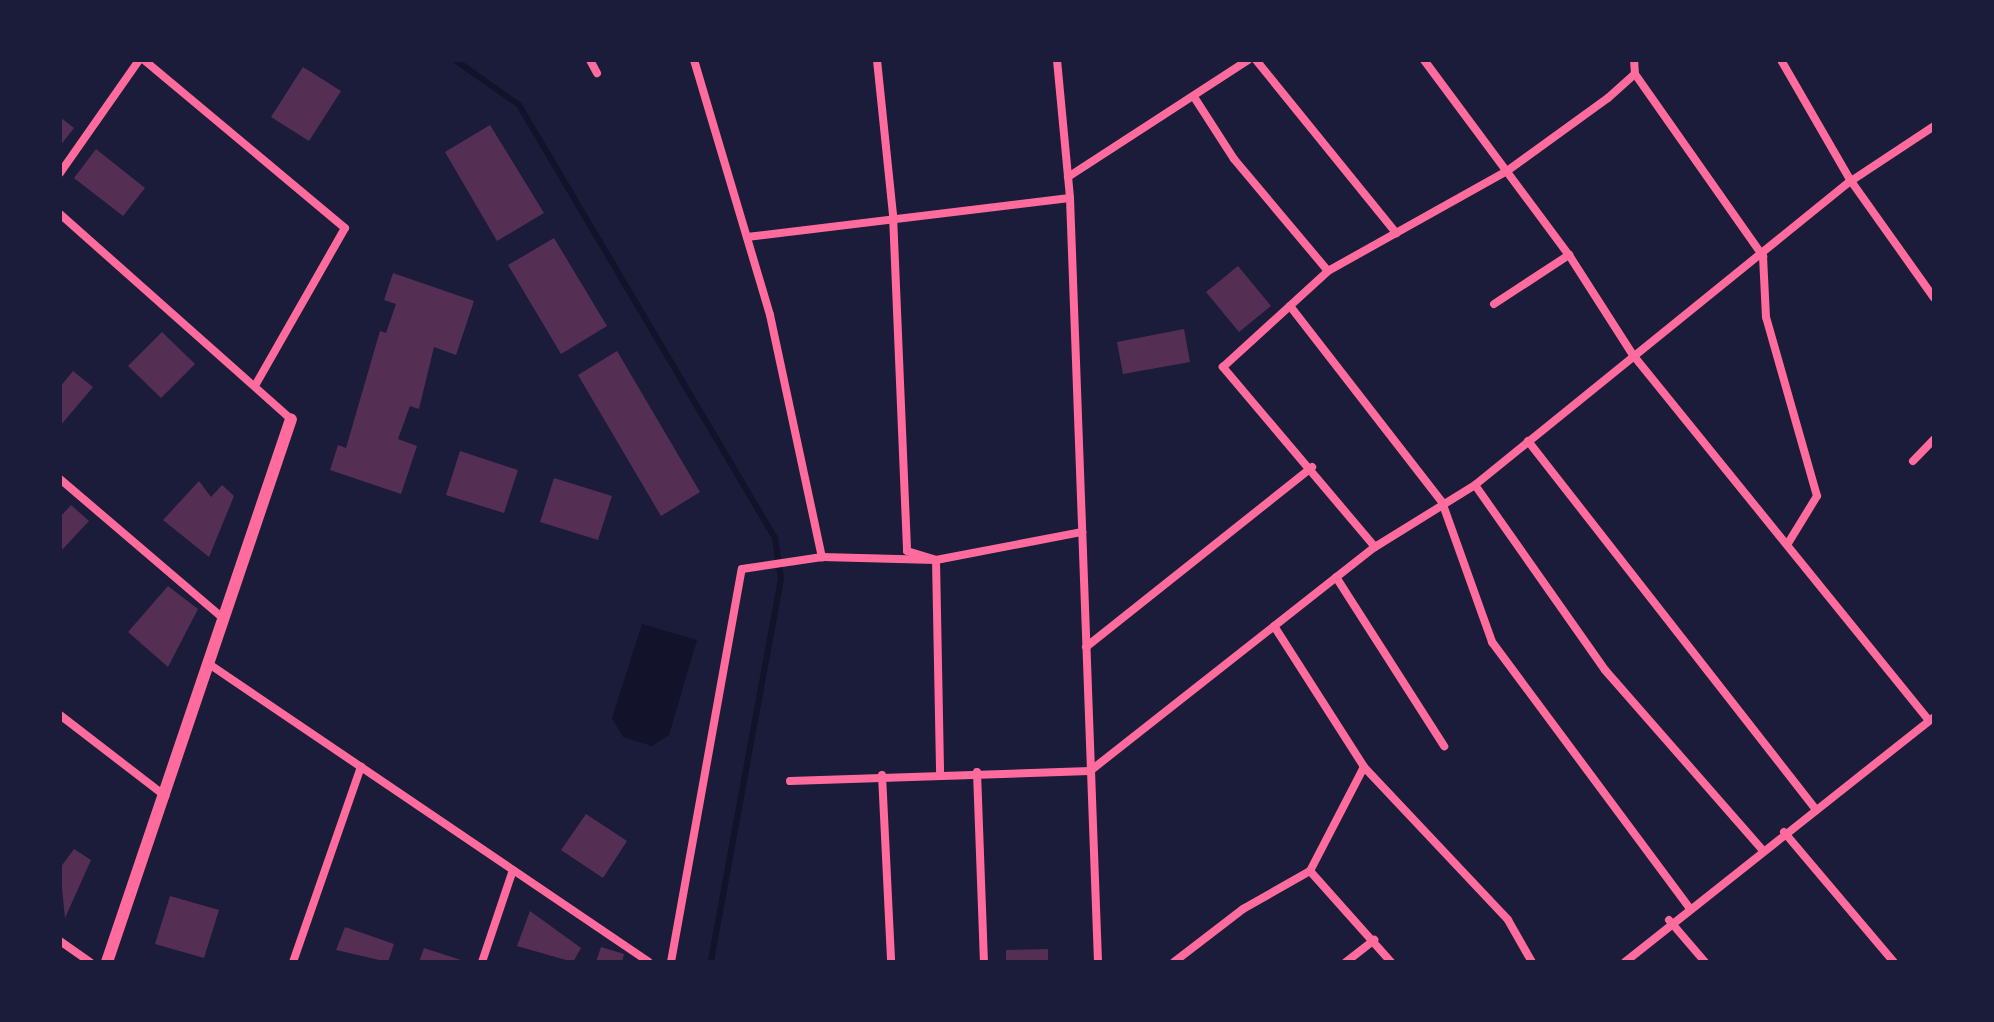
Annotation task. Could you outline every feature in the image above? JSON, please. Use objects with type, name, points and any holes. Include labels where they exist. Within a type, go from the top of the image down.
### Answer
[{"type":"street","points":[[60,173],[142,60],[345,228],[255,386]]},
{"type":"street","points":[[590,60],[597,73]]},
{"type":"street","points":[[696,60],[747,237],[822,557]]},
{"type":"street","points":[[877,60],[893,215],[907,551],[936,560]]},
{"type":"street","points":[[1057,60],[1070,198],[1098,962]]},
{"type":"street","points":[[1068,177],[1196,100],[1248,60]]},
{"type":"street","points":[[1256,60],[1396,233]]},
{"type":"street","points":[[1424,60],[1569,255],[1633,355],[1932,718],[1669,920],[1625,962]]},
{"type":"street","points":[[1634,60],[1635,74],[1763,256],[1766,317],[1817,496],[1787,545]]},
{"type":"street","points":[[1781,60],[1851,181],[1934,298]]},
{"type":"street","points":[[1375,547],[1312,467],[1223,367],[1328,271],[1507,171],[1635,74]]},
{"type":"street","points":[[1196,100],[1234,159],[1328,271]]},
{"type":"street","points":[[790,781],[940,772],[1090,771],[1375,547],[1442,502],[1475,485],[1633,355],[1763,256],[1851,181],[1934,126]]},
{"type":"street","points":[[747,237],[893,215],[1070,198]]},
{"type":"street","points":[[60,214],[291,419],[107,962]]},
{"type":"street","points":[[1494,304],[1569,255]]},
{"type":"street","points":[[1290,306],[1442,502],[1492,642],[1688,906]]},
{"type":"street","points":[[1913,461],[1934,439]]},
{"type":"street","points":[[1528,441],[1815,808]]},
{"type":"street","points":[[1086,647],[1312,467]]},
{"type":"street","points":[[60,479],[224,619]]},
{"type":"street","points":[[1475,485],[1605,670],[1761,848]]},
{"type":"street","points":[[671,962],[742,569],[822,557],[936,560],[1082,532]]},
{"type":"street","points":[[936,560],[940,772]]},
{"type":"street","points":[[1336,577],[1444,746]]},
{"type":"street","points":[[1274,626],[1364,767],[1508,920],[1532,962]]},
{"type":"street","points":[[209,664],[649,962]]},
{"type":"street","points":[[60,715],[165,796]]},
{"type":"street","points":[[293,962],[361,767]]},
{"type":"street","points":[[1174,962],[1243,909],[1310,871],[1364,767]]},
{"type":"street","points":[[977,772],[984,962]]},
{"type":"street","points":[[882,775],[891,962]]},
{"type":"street","points":[[1784,832],[1894,962]]},
{"type":"street","points":[[482,962],[513,870]]},
{"type":"street","points":[[1310,871],[1391,962]]},
{"type":"street","points":[[1669,920],[1705,962]]},
{"type":"street","points":[[1346,962],[1374,940]]},
{"type":"street","points":[[60,941],[90,962]]},
{"type":"shaded area","points":[[642,624],[697,640],[669,735],[652,746],[623,737],[612,718]]},
{"type":"building","points":[[303,67],[341,91],[309,141],[271,117]]},
{"type":"building","points":[[60,117],[74,128],[60,146]]},
{"type":"building","points":[[490,125],[544,213],[497,241],[445,152]]},
{"type":"building","points":[[96,149],[145,188],[123,216],[74,178]]},
{"type":"building","points":[[554,238],[607,326],[561,354],[508,265]]},
{"type":"building","points":[[1238,266],[1271,306],[1239,332],[1206,292]]},
{"type":"building","points":[[393,273],[474,301],[456,355],[434,347],[419,409],[410,406],[398,439],[417,446],[401,494],[330,470],[338,445],[346,448],[380,331],[386,333],[396,304],[384,300]]},
{"type":"building","points":[[1184,329],[1190,362],[1123,374],[1117,342]]},
{"type":"building","points":[[162,332],[195,364],[161,398],[128,366]]},
{"type":"building","points":[[617,351],[700,492],[661,516],[578,375]]},
{"type":"building","points":[[73,371],[93,387],[60,426],[60,387]]},
{"type":"building","points":[[460,451],[518,470],[504,513],[446,495]]},
{"type":"building","points":[[554,478],[612,496],[598,540],[540,522]]},
{"type":"building","points":[[199,481],[211,497],[222,485],[234,496],[209,557],[163,520]]},
{"type":"building","points":[[71,505],[89,521],[60,552],[60,517]]},
{"type":"building","points":[[168,586],[198,609],[168,667],[128,632]]},
{"type":"building","points":[[586,814],[627,841],[603,878],[561,850]]},
{"type":"building","points":[[74,849],[91,860],[65,918],[60,868]]},
{"type":"building","points":[[170,896],[219,910],[204,958],[155,944]]},
{"type":"building","points":[[530,911],[581,948],[573,962],[517,946]]},
{"type":"building","points":[[345,927],[394,944],[388,962],[336,950]]},
{"type":"building","points":[[601,947],[624,954],[622,962],[596,962]]},
{"type":"building","points":[[424,948],[464,961],[464,962],[419,962]]},
{"type":"building","points":[[1048,949],[1048,962],[1006,962],[1006,950]]},
{"type":"waterway","points":[[455,60],[519,105],[775,538],[781,579],[711,962]]}]
